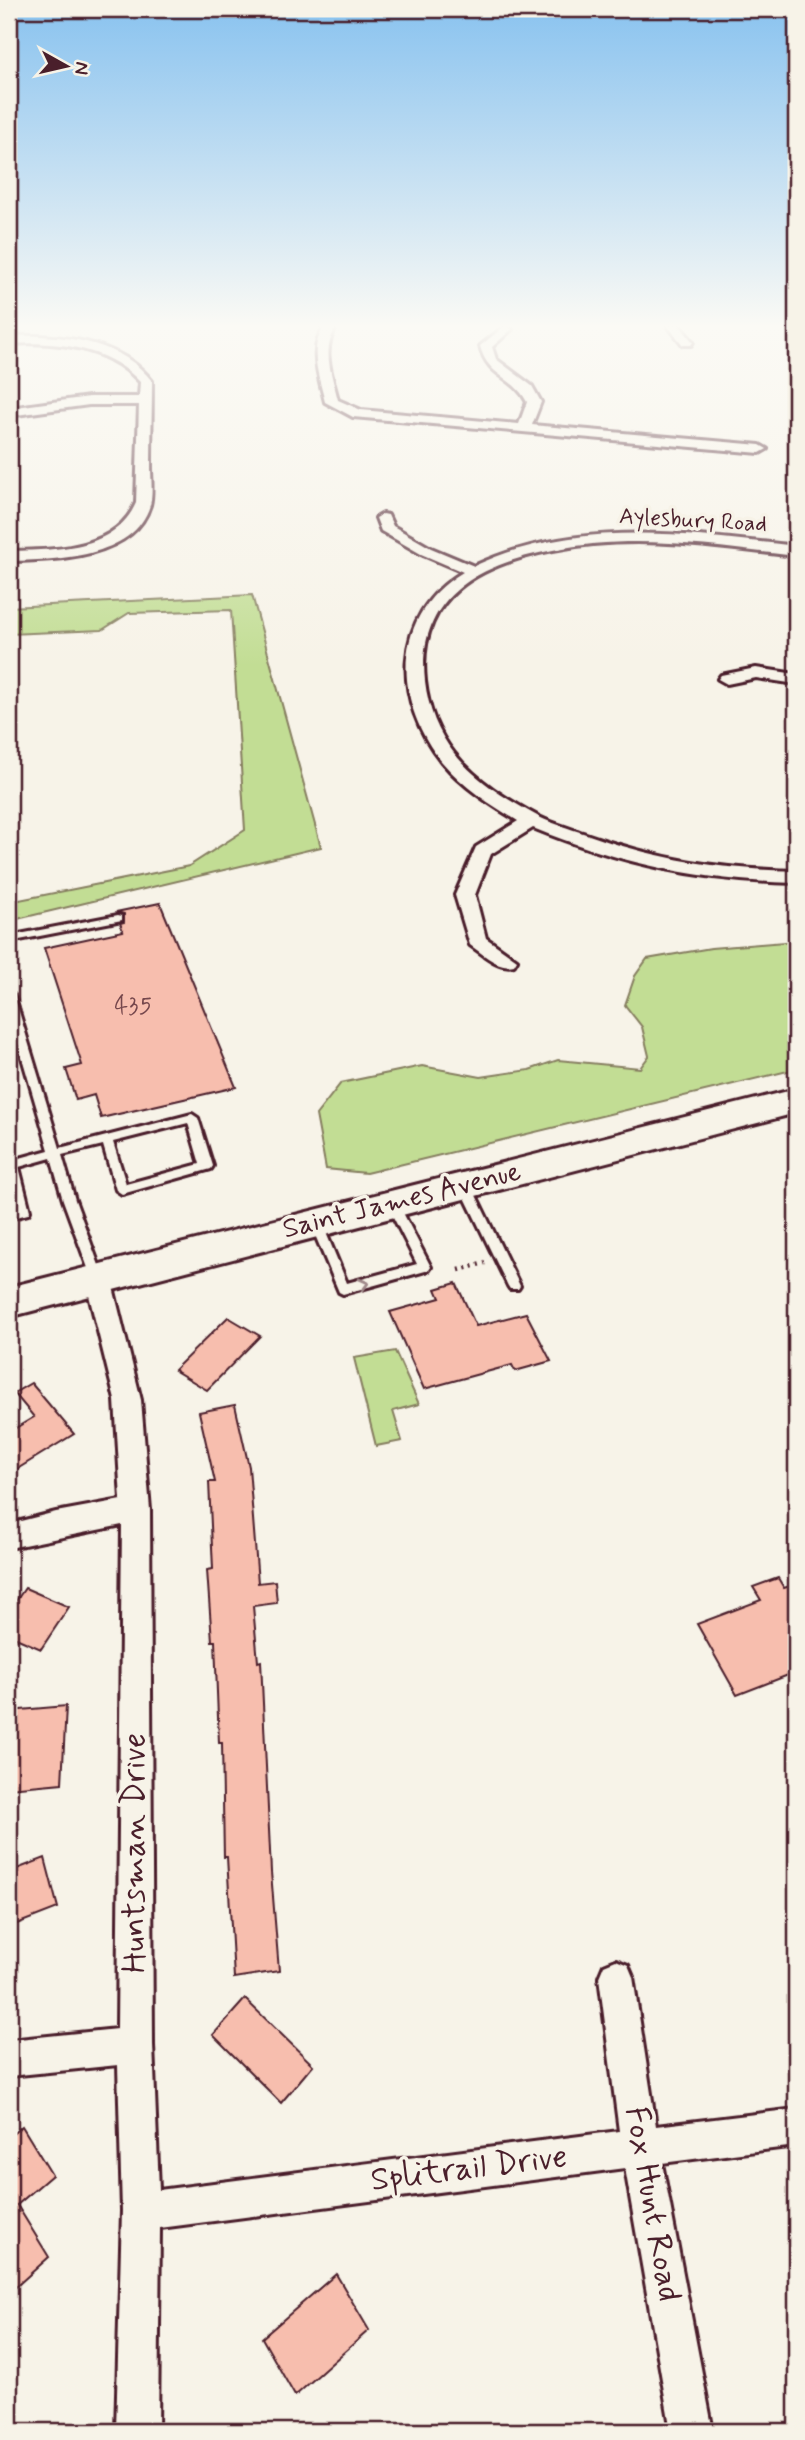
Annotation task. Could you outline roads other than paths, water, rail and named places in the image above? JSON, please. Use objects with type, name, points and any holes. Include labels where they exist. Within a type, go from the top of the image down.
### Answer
[{"type":"main road","name":"Saint James Avenue","points":[[9,1302],[796,1101]]},
{"type":"street","points":[[9,556],[57,554],[102,543],[125,531],[141,514],[144,439]]},
{"type":"street","points":[[634,439],[760,449]]},
{"type":"street","points":[[383,518],[386,528],[426,551],[475,572]]},
{"type":"street","name":"Aylesbury Road","points":[[796,551],[697,540],[621,537],[555,545],[475,572],[450,588],[434,603],[422,627],[415,653],[419,709],[440,750],[477,787],[531,821],[624,855],[722,874],[796,877]]},
{"type":"street","points":[[727,679],[756,673],[796,679]]},
{"type":"street","points":[[507,960],[477,941],[465,895],[483,850],[531,821]]},
{"type":"street","name":"Huntsman Drive","points":[[98,1279],[128,1400],[136,1510],[135,2045],[141,2211],[137,2431]]},
{"type":"street","points":[[9,1536],[56,1524],[136,1510]]},
{"type":"street","name":"Fox Hunt Road","points":[[616,1977],[640,2147],[692,2431]]},
{"type":"street","points":[[9,2058],[135,2045]]},
{"type":"street","name":"Splitrail Drive","points":[[141,2211],[796,2127]]},
{"type":"lane","points":[[9,939],[118,918]]},
{"type":"lane","points":[[9,995],[54,1152],[98,1279]]},
{"type":"lane","points":[[9,1215],[24,1211],[12,1164],[54,1152],[192,1118],[207,1166],[122,1190],[107,1140]]},
{"type":"lane","points":[[465,1185],[514,1286]]},
{"type":"lane","points":[[315,1223],[344,1289],[425,1267],[392,1203]]}]
